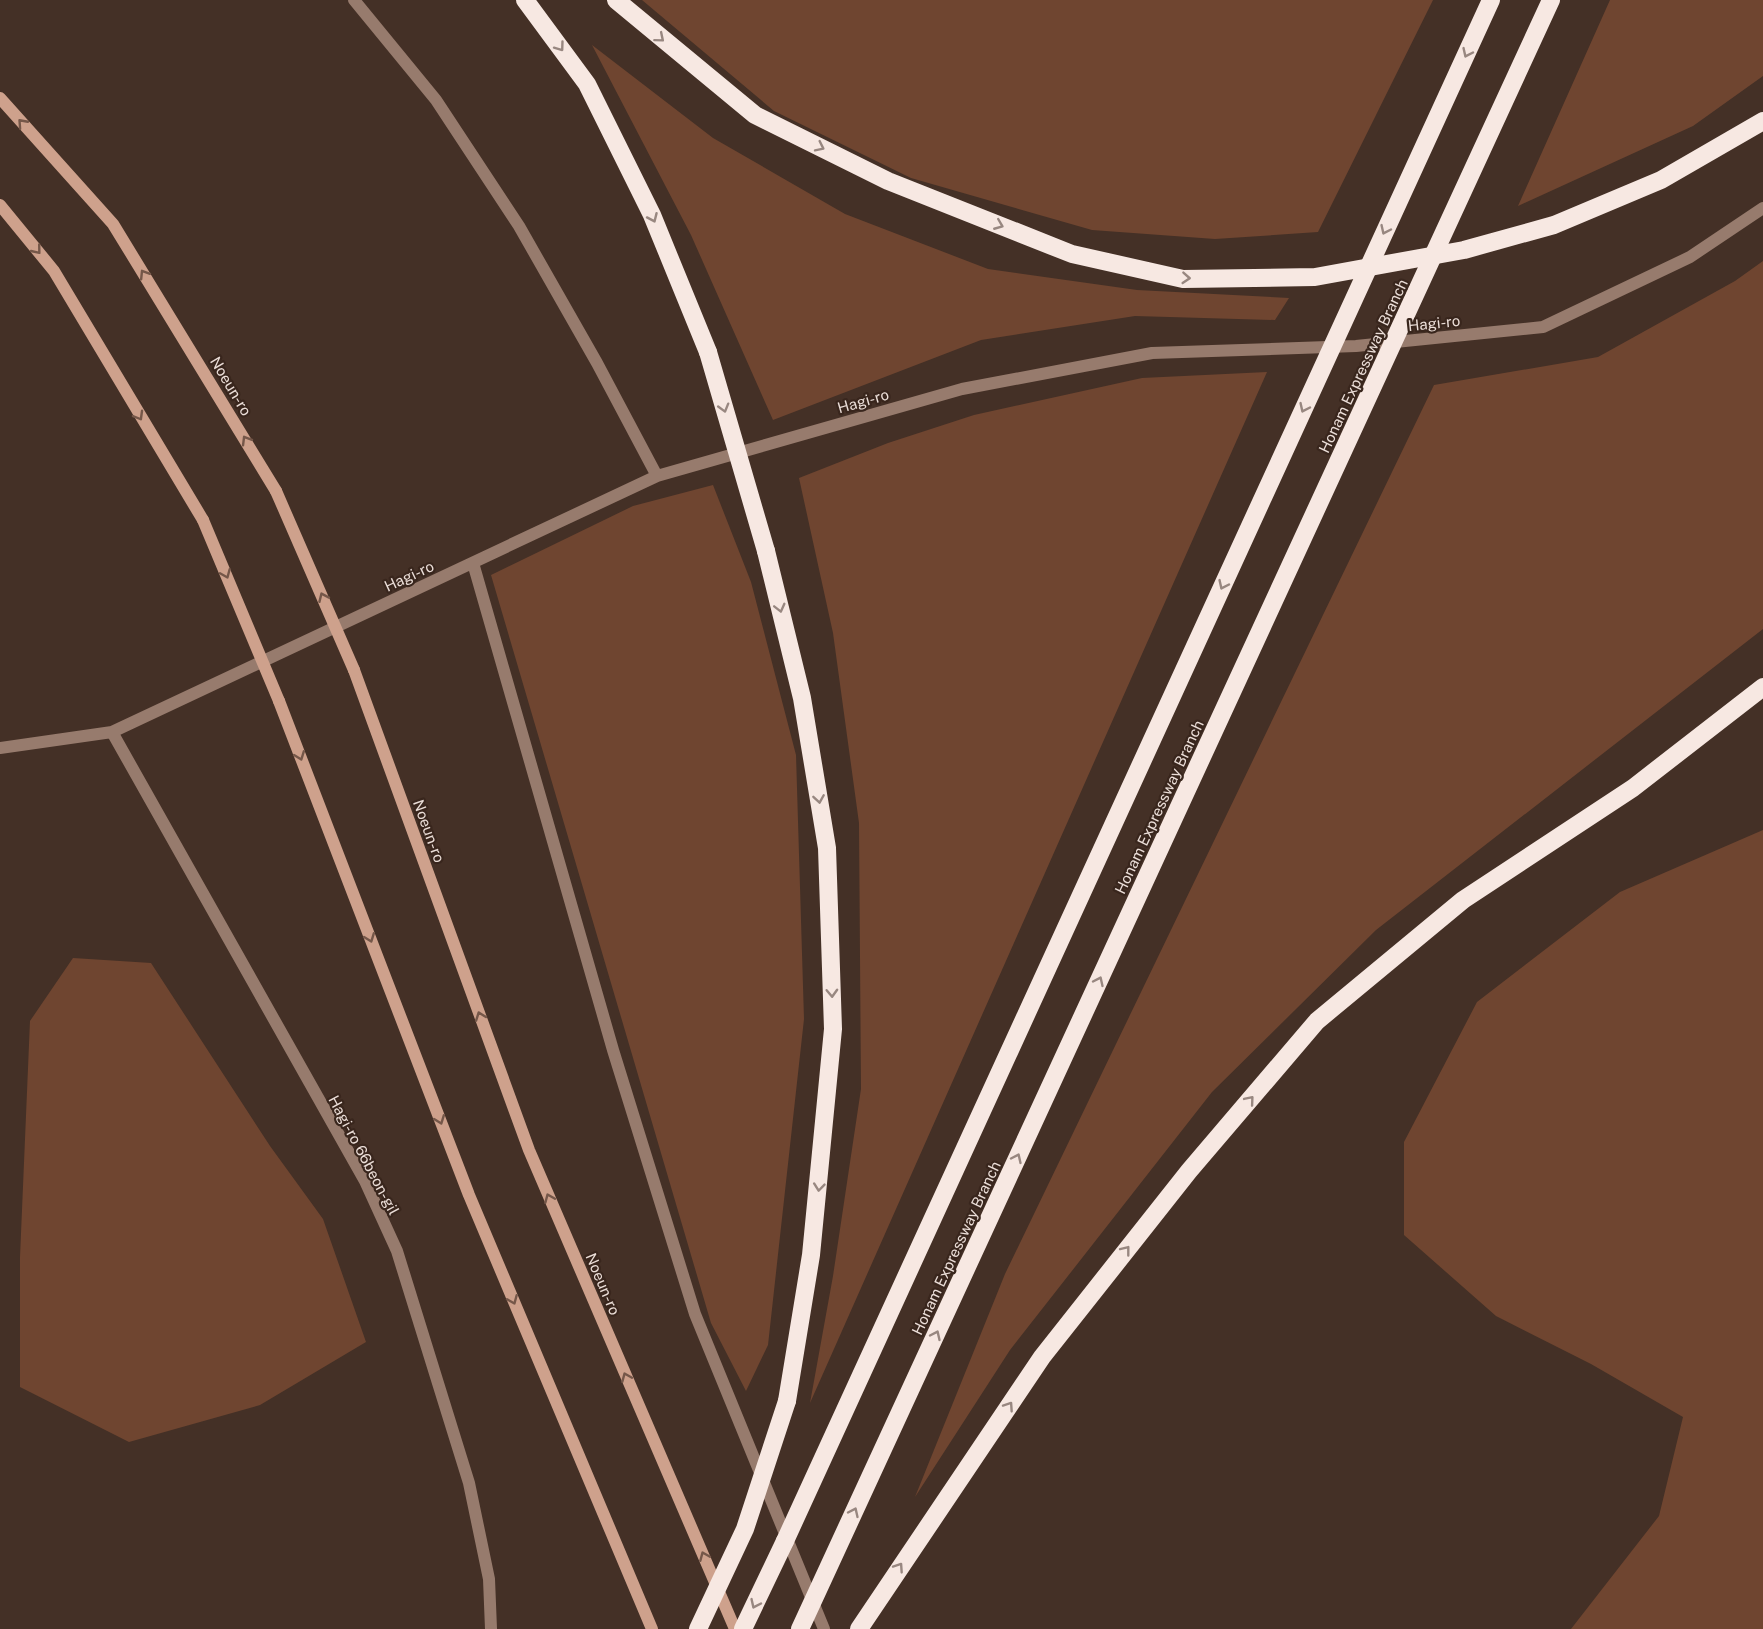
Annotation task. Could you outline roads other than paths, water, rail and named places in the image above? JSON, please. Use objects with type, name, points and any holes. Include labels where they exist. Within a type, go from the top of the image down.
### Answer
[{"type":"highway","points":[[525,0],[587,84],[652,215],[708,352],[766,551],[802,698],[827,848],[833,1029],[811,1255],[787,1401],[745,1529],[698,1629]]},
{"type":"highway","points":[[616,0],[755,115],[888,181],[1072,254],[1183,279],[1315,276],[1464,250],[1554,225],[1661,180],[1763,121]]},
{"type":"highway","points":[[743,1629],[1491,0]]},
{"type":"highway","name":"Honam Expressway Branch","points":[[800,1629],[1551,0]]},
{"type":"highway","points":[[862,1622],[1042,1357],[1189,1171],[1317,1021],[1463,900],[1633,788],[1763,687]]},
{"type":"street","points":[[354,0],[436,100],[519,226],[597,363],[657,476]]},
{"type":"street","name":"Noeun-ro","points":[[0,98],[113,224],[276,490],[354,670],[529,1150],[735,1629]]},
{"type":"street","points":[[0,205],[54,271],[203,520],[279,701],[469,1195],[652,1629]]},
{"type":"street","name":"Hagi-ro","points":[[0,748],[112,732],[657,476],[962,389],[1152,353],[1356,346],[1543,327],[1690,257],[1763,208]]},
{"type":"street","points":[[473,563],[613,1050],[695,1314],[824,1629]]},
{"type":"street","name":"Hagi-ro 66beon-gil","points":[[112,732],[365,1181],[397,1251],[469,1483],[489,1579],[491,1629]]}]
